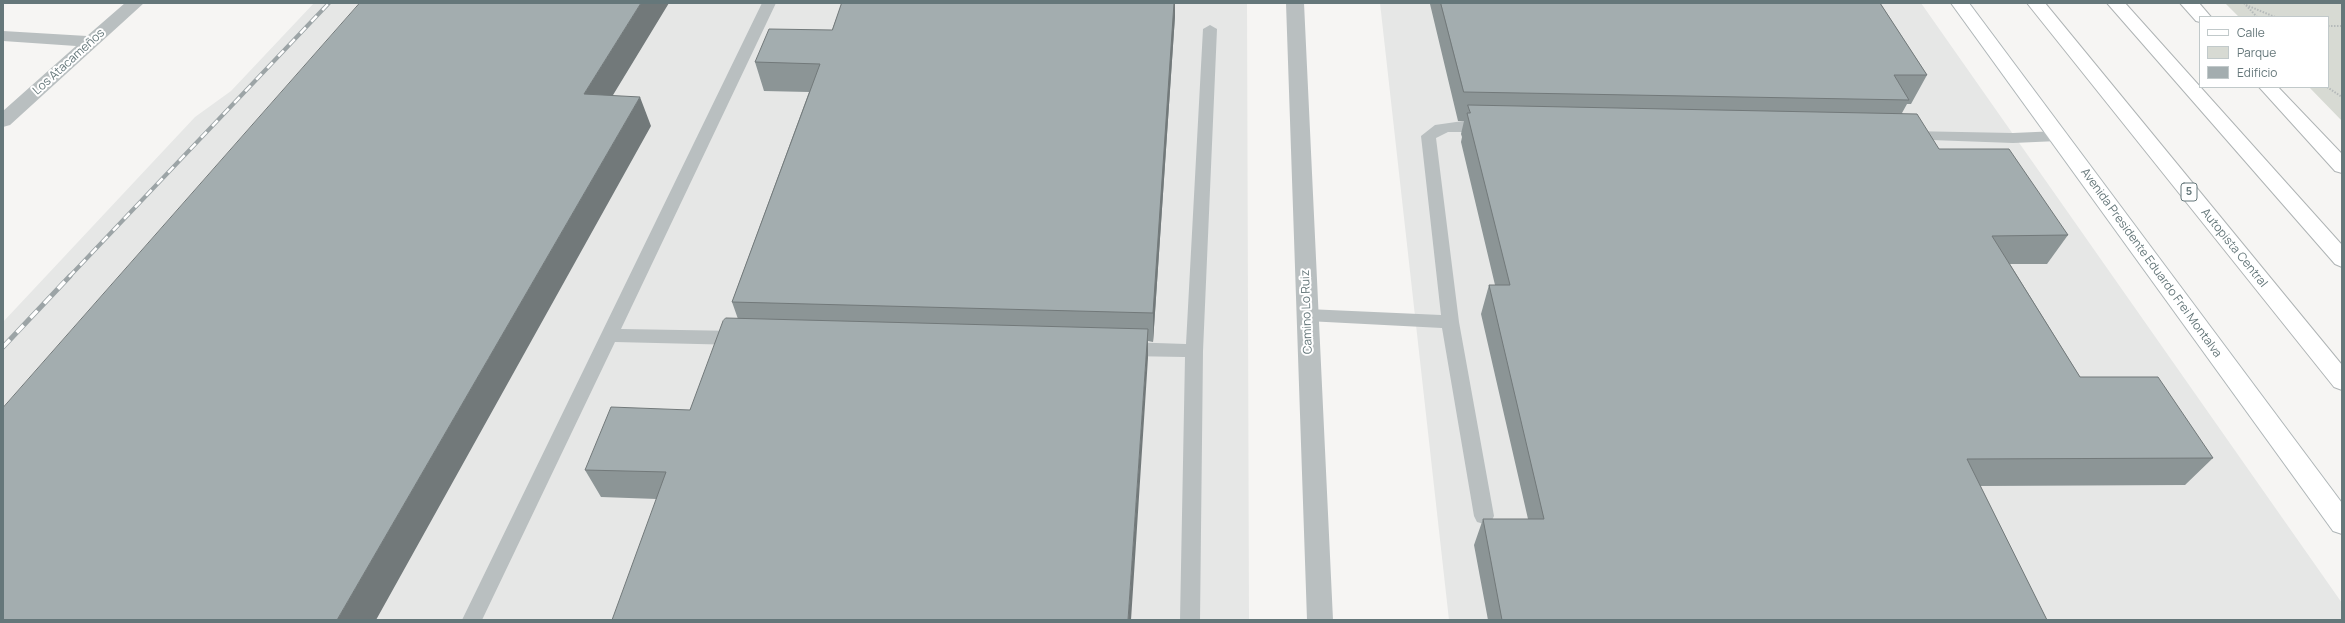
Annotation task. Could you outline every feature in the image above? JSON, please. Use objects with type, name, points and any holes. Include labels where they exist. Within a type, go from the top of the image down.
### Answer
[{"type":"main road","name":"Avenida Presidente Eduardo Frei Montalva","points":[[1960,3],[2342,523]]},
{"type":"main road","name":"Autopista Central","points":[[2036,3],[2342,381]]},
{"type":"main road","points":[[2116,3],[2342,260]]},
{"type":"main road","points":[[2189,3],[2201,16]]},
{"type":"main road","points":[[2269,88],[2342,166]]},
{"type":"street","name":"Los Atacameños","points":[[3,121],[135,3]]},
{"type":"street","name":"Camino Lo Ruiz","points":[[1295,3],[1320,620]]},
{"type":"street","points":[[3,36],[91,42]]},
{"type":"lane","points":[[472,620],[769,3]]},
{"type":"lane","points":[[1190,620],[1194,351],[1210,29]]},
{"type":"lane","points":[[1484,516],[1450,322],[1428,136],[1434,130],[1448,127],[1504,128]]},
{"type":"lane","points":[[1894,135],[2013,138],[2058,136]]},
{"type":"lane","points":[[1307,315],[1450,322]]},
{"type":"lane","points":[[610,335],[752,339]]},
{"type":"lane","points":[[1107,349],[1194,351]]},
{"type":"path","points":[[2245,4],[2256,16]]},
{"type":"path","points":[[2245,4],[2274,16]]},
{"type":"path","points":[[2329,26],[2342,26]]},
{"type":"path","points":[[2328,88],[2342,97]]},
{"type":"shaded area","points":[[314,3],[1247,3],[1249,620],[3,620],[3,322],[195,117],[231,91]]},
{"type":"shaded area","points":[[1380,3],[1921,3],[2342,603],[2342,620],[1449,620]]},
{"type":"green space","points":[[2225,3],[2342,3],[2342,121],[2310,88],[2329,88],[2329,16],[2238,16]]},
{"type":"building","points":[[360,3],[641,3],[584,94],[640,97],[337,620],[3,620],[3,408]]},
{"type":"building","points":[[842,3],[1174,3],[1153,313],[732,302],[820,64],[755,62],[769,29],[832,30]]},
{"type":"building","points":[[1441,3],[1880,3],[1927,75],[1894,75],[1909,100],[1464,92]]},
{"type":"building","points":[[1468,105],[1917,114],[1939,149],[2009,149],[2068,235],[1992,236],[2080,377],[2158,377],[2213,458],[1967,459],[2047,620],[1502,620],[1483,519],[1544,519],[1489,285],[1510,285],[1467,113],[1470,113]]},
{"type":"building","points":[[726,318],[1148,329],[1128,620],[612,620],[666,472],[585,470],[611,407],[690,410],[723,321]]},
{"type":"railway","points":[[69,277],[329,3]]},
{"type":"railway","points":[[3,347],[70,276]]}]
